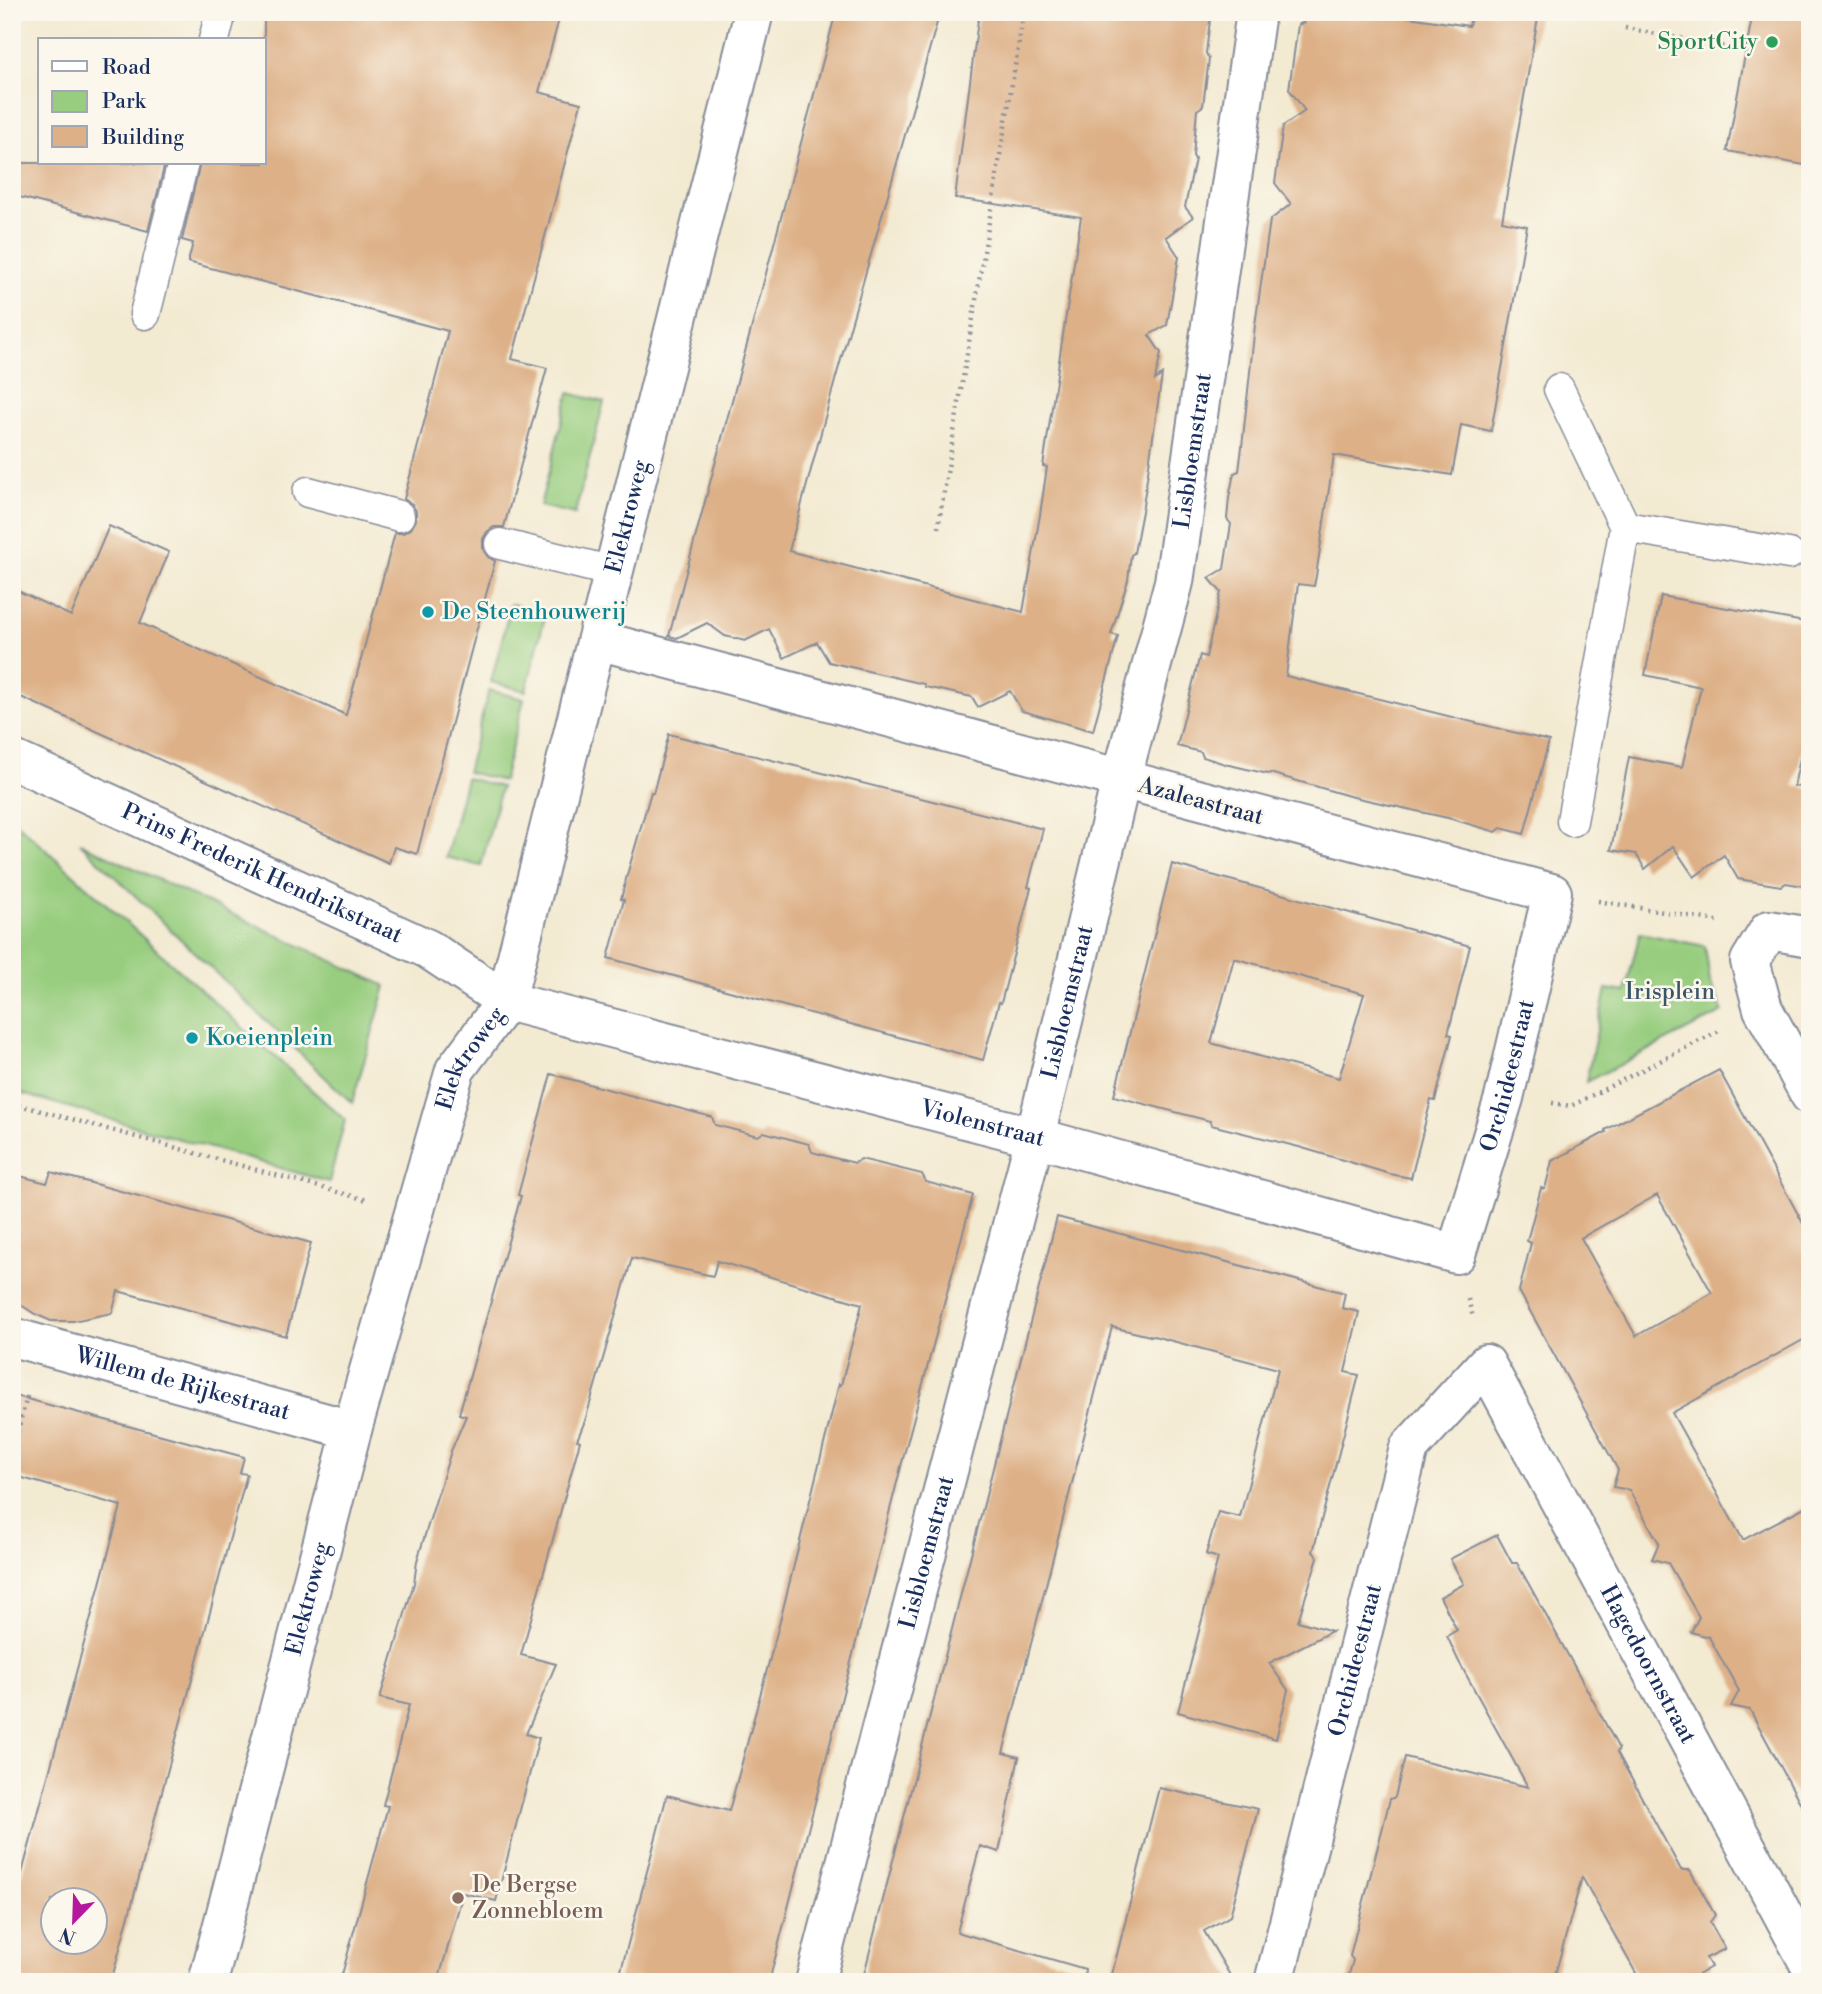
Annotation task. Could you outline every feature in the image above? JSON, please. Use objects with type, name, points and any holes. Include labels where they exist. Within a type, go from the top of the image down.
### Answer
[{"type":"street","name":"Elektroweg","points":[[208,1982],[352,1430],[455,1070],[506,1002],[754,12]]},
{"type":"street","name":"Lisbloemstraat","points":[[816,1982],[1035,1137],[1121,780],[1174,582],[1256,12]]},
{"type":"street","name":"Azaleastraat","points":[[597,640],[1552,894]]},
{"type":"street","name":"Prins Frederik Hendrikstraat","points":[[12,759],[428,949],[506,1002]]},
{"type":"street","name":"Orchideestraat","points":[[1456,1254],[1504,1098],[1552,894]]},
{"type":"street","points":[[1810,937],[1769,930],[1750,961],[1763,1009],[1810,1095]]},
{"type":"street","name":"Violenstraat","points":[[506,1002],[1035,1137],[1456,1254]]},
{"type":"street","name":"Willem de Rijkestraat","points":[[12,1337],[352,1430]]},
{"type":"street","name":"Orchideestraat","points":[[1274,1982],[1409,1448],[1486,1364]]},
{"type":"street","name":"Hagedoornstraat","points":[[1486,1364],[1810,1965]]},
{"type":"lane","points":[[214,38],[221,12]]},
{"type":"lane","points":[[145,314],[183,164]]},
{"type":"lane","points":[[1559,389],[1625,527],[1572,821]]},
{"type":"lane","points":[[308,492],[399,516]]},
{"type":"lane","points":[[1625,527],[1789,554]]},
{"type":"lane","points":[[500,544],[614,572]]},
{"type":"path","points":[[939,528],[1024,12]]},
{"type":"path","points":[[1625,28],[1746,51]]},
{"type":"path","points":[[1552,894],[1769,930]]},
{"type":"path","points":[[1504,1098],[1571,1106],[1763,1009]]},
{"type":"path","points":[[12,1103],[415,1213]]},
{"type":"path","points":[[1456,1254],[1486,1364]]},
{"type":"path","points":[[12,1452],[29,1389]]},
{"type":"green space","points":[[569,393],[604,402],[575,514],[540,506]]},
{"type":"green space","points":[[511,604],[546,613],[526,691],[491,682]]},
{"type":"green space","points":[[489,690],[524,699],[503,781],[467,772]]},
{"type":"green space","points":[[466,778],[501,787],[481,866],[446,857]]},
{"type":"green space","name":"Koeienplein","points":[[12,819],[345,1120],[329,1182],[12,1091]]},
{"type":"green space","points":[[80,843],[386,986],[352,1103]]},
{"type":"green space","name":"Irisplein","points":[[1640,933],[1705,946],[1710,982],[1723,1012],[1586,1082],[1606,989],[1625,992]]},
{"type":"building","points":[[264,12],[561,12],[539,92],[581,103],[512,359],[547,368],[504,527],[494,527],[483,539],[483,550],[495,561],[417,854],[394,847],[389,863],[12,693],[12,588],[71,616],[109,526],[169,552],[140,623],[346,715],[395,533],[411,529],[416,520],[416,511],[412,504],[404,499],[448,331],[188,262],[193,243],[182,240],[200,164],[266,164]]},
{"type":"building","points":[[836,12],[940,12],[789,551],[1023,612],[1040,515],[1047,467],[1043,466],[1081,217],[955,198],[979,12],[1211,12],[1203,106],[1197,110],[1193,156],[1195,159],[1185,207],[1193,217],[1166,237],[1179,257],[1167,325],[1149,335],[1161,353],[1155,380],[1162,375],[1143,506],[1128,580],[1111,634],[1118,636],[1093,731],[1022,711],[1010,691],[978,707],[972,697],[829,662],[817,642],[784,658],[769,629],[745,641],[725,636],[707,623],[677,638],[669,636]]},
{"type":"building","points":[[1305,12],[1375,12],[1469,26],[1472,12],[1539,12],[1502,221],[1527,226],[1491,431],[1461,425],[1452,475],[1334,455],[1314,586],[1298,584],[1286,676],[1549,741],[1524,834],[1501,828],[1496,832],[1448,818],[1349,796],[1270,773],[1225,764],[1203,757],[1201,752],[1177,746],[1200,655],[1206,657],[1221,592],[1209,578],[1224,569],[1231,524],[1227,519],[1229,498],[1234,473],[1239,471],[1270,220],[1291,204],[1275,183],[1283,126],[1305,111],[1289,89],[1298,25],[1304,22]]},
{"type":"building","points":[[1753,12],[1810,12],[1810,166],[1727,151]]},
{"type":"building","points":[[12,163],[165,164],[148,231],[12,195]]},
{"type":"building","points":[[1661,596],[1810,623],[1810,714],[1794,786],[1810,789],[1810,887],[1786,883],[1781,886],[1738,879],[1724,855],[1694,877],[1673,846],[1645,869],[1636,854],[1611,850],[1629,757],[1682,767],[1701,687],[1645,675]]},
{"type":"building","points":[[669,734],[1043,829],[1028,887],[1031,888],[983,1060],[608,958],[624,900],[621,899],[627,875]]},
{"type":"building","points":[[1172,864],[1470,946],[1448,1034],[1452,1035],[1435,1101],[1431,1100],[1411,1178],[1211,1125],[1210,1121],[1114,1096]],"holes":[[[1234,958],[1364,994],[1339,1078],[1211,1043]]]},
{"type":"building","points":[[1719,1070],[1810,1236],[1810,1336],[1672,1413],[1743,1540],[1810,1504],[1810,1821],[1750,1710],[1731,1706],[1739,1691],[1709,1637],[1691,1632],[1699,1617],[1668,1563],[1652,1559],[1659,1543],[1629,1490],[1613,1487],[1618,1470],[1519,1291],[1531,1243],[1527,1241],[1541,1188],[1545,1189],[1552,1161],[1606,1132],[1605,1130]],"holes":[[[1657,1195],[1712,1293],[1636,1336],[1581,1238]]]},
{"type":"building","points":[[551,1074],[712,1117],[715,1125],[758,1136],[764,1132],[809,1144],[812,1152],[834,1158],[855,1163],[861,1159],[922,1174],[926,1182],[973,1195],[769,1982],[618,1982],[667,1795],[729,1811],[862,1304],[717,1261],[713,1276],[632,1258],[585,1421],[577,1440],[580,1441],[521,1655],[556,1664],[526,1734],[539,1738],[496,1901],[463,1893],[438,1982],[340,1982],[388,1806],[383,1805],[409,1705],[380,1698],[414,1583],[417,1561],[451,1451],[466,1416],[459,1414],[521,1196],[518,1195]]},
{"type":"building","points":[[51,1172],[311,1243],[286,1336],[118,1291],[112,1313],[73,1321],[51,1321],[12,1299],[12,1174],[47,1183]]},
{"type":"building","points":[[1057,1217],[1345,1293],[1342,1308],[1359,1312],[1345,1372],[1359,1375],[1313,1552],[1318,1557],[1298,1621],[1332,1631],[1269,1663],[1288,1690],[1276,1739],[1178,1712],[1218,1558],[1206,1554],[1218,1512],[1240,1517],[1278,1369],[1112,1327],[1003,1753],[1019,1757],[999,1852],[980,1846],[957,1932],[1085,1969],[1084,1982],[862,1982]]},
{"type":"building","points":[[12,1395],[244,1457],[240,1473],[247,1474],[111,1982],[12,1982],[12,1910],[121,1506],[12,1475]]},
{"type":"building","points":[[1497,1535],[1512,1563],[1517,1563],[1589,1693],[1619,1749],[1617,1752],[1681,1870],[1690,1870],[1715,1915],[1710,1922],[1725,1949],[1706,1958],[1711,1967],[1685,1982],[1641,1982],[1582,1877],[1553,1982],[1347,1982],[1353,1960],[1350,1956],[1390,1799],[1395,1797],[1405,1757],[1528,1787],[1458,1660],[1447,1636],[1457,1630],[1440,1597],[1464,1584],[1450,1559]]},
{"type":"building","points":[[1159,1788],[1258,1809],[1230,1916],[1204,1931],[1234,1982],[1110,1982]]},
{"type":"place","name":"SportCity","points":[[1772,42]]},
{"type":"place","name":"De Steenhouwerij","points":[[428,612]]},
{"type":"place","name":"Koeienplein","points":[[192,1038]]},
{"type":"place","name":"De Bergse Zonnebloem","points":[[458,1898]]}]
